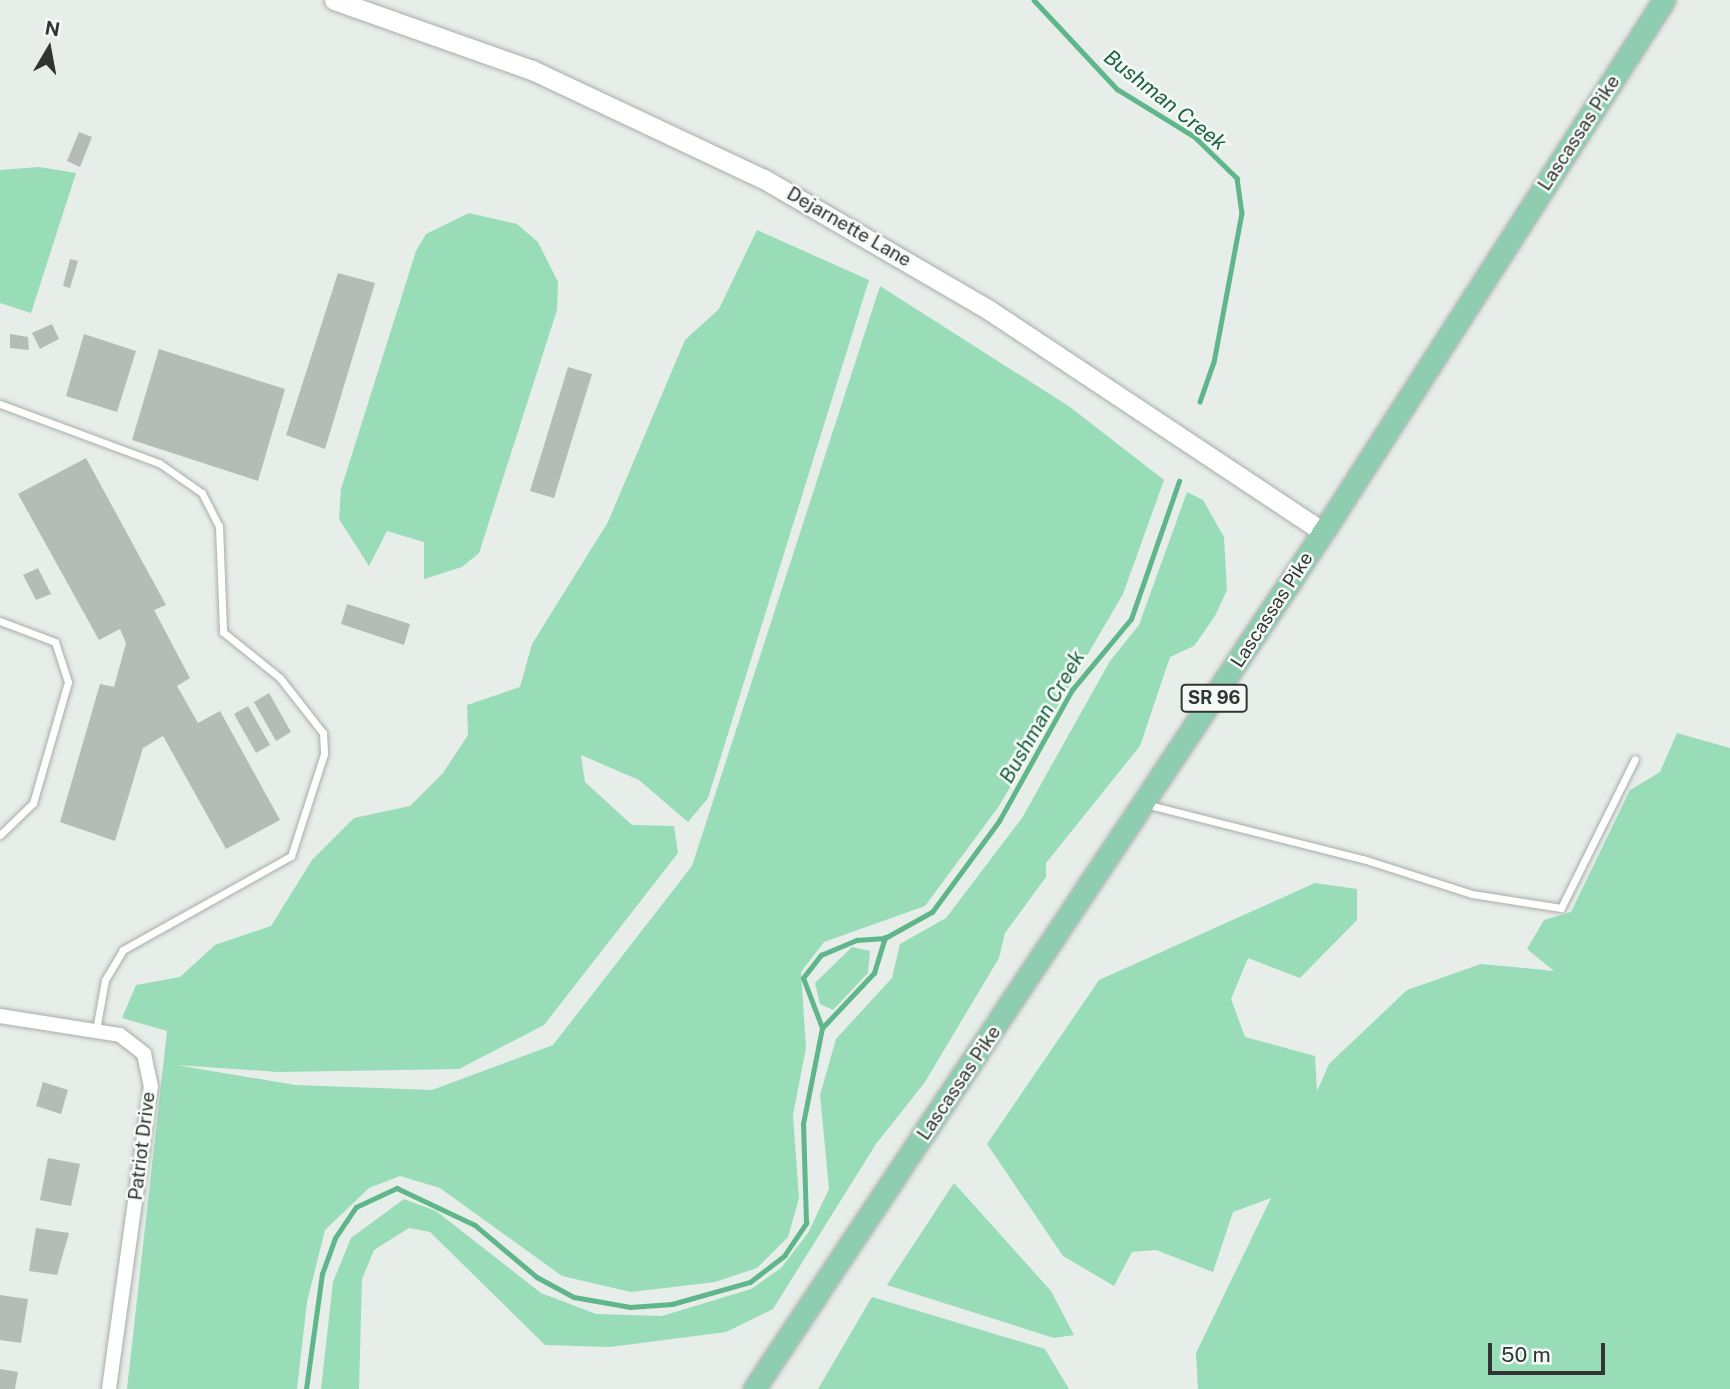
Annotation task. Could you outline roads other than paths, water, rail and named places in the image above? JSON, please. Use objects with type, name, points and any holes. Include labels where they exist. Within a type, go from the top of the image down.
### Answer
[{"type":"main road","name":"Dejarnette Lane","points":[[334,0],[532,71],[764,179],[989,310],[1323,532]]},
{"type":"main road","name":"Lascassas Pike","points":[[754,1389],[1323,532],[1664,0]]},
{"type":"street","name":"Patriot Drive","points":[[0,1016],[120,1035],[144,1054],[151,1086],[109,1389]]},
{"type":"lane","points":[[0,404],[159,463],[202,494],[219,526],[223,632],[280,678],[323,733],[324,754],[291,856],[123,950],[105,980],[96,1030]]},
{"type":"lane","points":[[0,621],[55,642],[68,682],[33,803],[0,835]]},
{"type":"lane","points":[[1144,804],[1363,859],[1472,894],[1561,908],[1635,759]]},
{"type":"waterway","name":"Bushman Creek","points":[[1034,0],[1117,89],[1195,137],[1237,178],[1242,213],[1214,362],[1200,402]]},
{"type":"waterway","name":"Bushman Creek","points":[[306,1389],[322,1274],[335,1238],[356,1207],[397,1188],[475,1225],[537,1277],[574,1297],[630,1307],[672,1304],[750,1282],[784,1256],[806,1223],[803,1124],[822,1028],[874,973],[885,938],[932,912],[999,821],[1072,690],[1131,619],[1179,481]]},
{"type":"waterway","name":"Bushman Creek","points":[[822,1028],[803,978],[821,955],[856,940],[885,938]]}]
